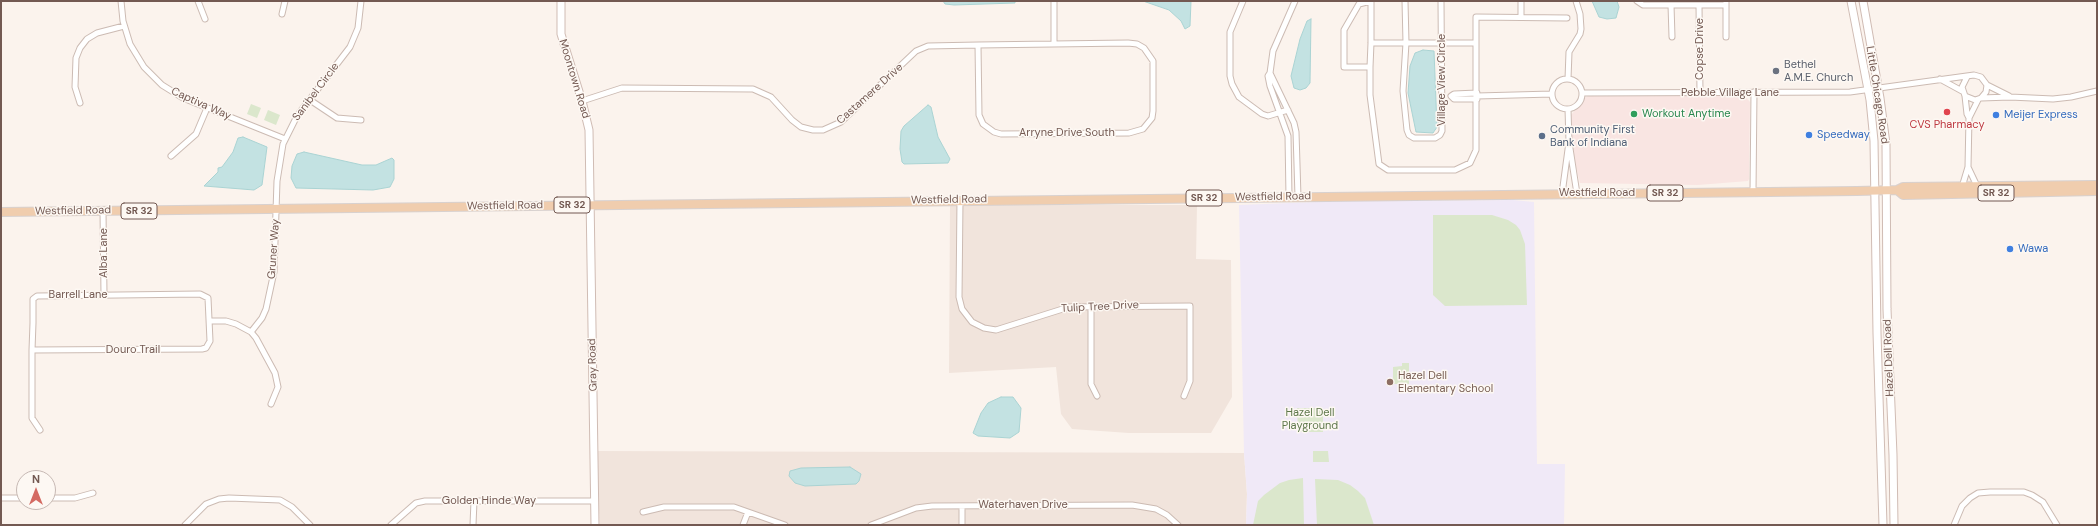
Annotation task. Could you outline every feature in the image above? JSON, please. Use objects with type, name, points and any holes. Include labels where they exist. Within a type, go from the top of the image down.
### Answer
[{"type":"main road","name":"Moontown Road","points":[[561,1],[561,34],[582,101],[589,130],[588,205]]},
{"type":"main road","name":"Little Chicago Road","points":[[1851,1],[1868,90],[1874,141],[1876,191]]},
{"type":"main road","name":"Little Chicago Road","points":[[1862,1],[1884,124],[1887,190]]},
{"type":"main road","name":"Westfield Road","points":[[1,212],[960,200],[1876,191],[1897,190],[1903,187],[2097,185]]},
{"type":"main road","name":"Hazel Dell Road","points":[[1887,190],[1894,525]]},
{"type":"main road","name":"Westfield Road","points":[[1897,190],[1903,195],[2097,191]]},
{"type":"main road","name":"Hazel Dell Road","points":[[1876,191],[1883,525]]},
{"type":"main road","name":"Gray Road","points":[[588,205],[594,389],[595,525]]},
{"type":"main road","points":[[1879,373],[1890,372]]},
{"type":"street","name":"Captiva Way","points":[[121,1],[124,26],[136,56],[152,76],[172,93],[285,139]]},
{"type":"street","points":[[198,1],[206,19]]},
{"type":"street","points":[[282,14],[285,1]]},
{"type":"street","name":"Sanibel Circle","points":[[277,209],[278,167],[285,139],[297,116],[350,47],[358,28],[361,1]]},
{"type":"street","points":[[1054,1],[1054,44]]},
{"type":"street","points":[[1243,1],[1230,32],[1230,76],[1232,84],[1239,97],[1262,114],[1268,116],[1280,114],[1288,110]]},
{"type":"street","points":[[1289,197],[1288,136],[1270,86],[1268,76],[1270,73],[1273,50],[1295,1]]},
{"type":"street","points":[[1370,67],[1344,67],[1344,30],[1359,4],[1371,1],[1371,114],[1378,160],[1382,168],[1391,170],[1452,170],[1470,163],[1475,154],[1477,145],[1476,17],[1567,18]]},
{"type":"street","name":"Village View Circle","points":[[1405,1],[1406,43],[1404,99],[1407,130],[1411,137],[1435,138],[1440,135],[1442,131],[1442,1]]},
{"type":"street","points":[[1521,1],[1521,17]]},
{"type":"street","points":[[1568,78],[1569,52],[1581,29],[1580,14],[1576,1]]},
{"type":"street","points":[[1637,1],[1643,5],[1671,5],[1681,3],[1699,5],[1726,3],[1726,37]]},
{"type":"street","points":[[1671,5],[1672,38]]},
{"type":"street","name":"Copse Drive","points":[[1699,5],[1700,93]]},
{"type":"street","points":[[80,103],[75,87],[76,58],[80,48],[87,39],[97,33],[124,26]]},
{"type":"street","points":[[1371,43],[1476,43]]},
{"type":"street","name":"Castamere Drive","points":[[582,101],[622,88],[753,89],[771,97],[792,120],[801,127],[813,130],[824,130],[841,122],[920,49],[928,46],[978,44],[1134,44],[1144,48],[1153,61],[1153,111],[1147,126]]},
{"type":"street","name":"Arryne Drive South","points":[[978,44],[978,106],[980,120],[987,128],[1001,134],[1129,133],[1139,131],[1147,126]]},
{"type":"street","points":[[1270,73],[1288,110],[1296,132],[1298,197]]},
{"type":"street","points":[[1962,91],[1963,83],[1967,78],[1978,76],[1984,79],[1987,85],[1986,92],[1969,118]]},
{"type":"street","points":[[1568,78],[1577,82],[1582,93],[1579,103],[1568,109],[1557,105],[1552,94],[1556,83],[1568,78]]},
{"type":"street","name":"Pebble Village Lane","points":[[1582,93],[1700,93],[1868,90],[1940,79],[1967,78]]},
{"type":"street","points":[[1940,79],[1962,91],[1965,96],[1967,114],[1969,118],[1968,167],[1962,187]]},
{"type":"street","points":[[1987,85],[2010,97]]},
{"type":"street","points":[[1965,96],[1971,100],[2010,97],[2053,99],[2071,97],[2097,91]]},
{"type":"street","points":[[1753,192],[1754,92]]},
{"type":"street","points":[[1442,96],[1451,96],[1454,94],[1477,96],[1552,94]]},
{"type":"street","points":[[310,100],[337,118],[361,120]]},
{"type":"street","points":[[171,156],[196,134],[207,108]]},
{"type":"street","points":[[1568,109],[1569,142],[1577,194]]},
{"type":"street","points":[[1562,194],[1569,142]]},
{"type":"street","points":[[1968,167],[1977,186]]},
{"type":"street","name":"Tulip Tree Drive","points":[[960,200],[959,297],[962,309],[972,322],[984,328],[996,330],[1069,306],[1190,306],[1190,381],[1184,396]]},
{"type":"street","name":"Gruner Way","points":[[251,332],[262,318],[266,309],[274,272],[277,209]]},
{"type":"street","name":"Alba Lane","points":[[103,211],[104,295]]},
{"type":"street","name":"Barrell Lane","points":[[40,430],[32,418],[33,299],[37,296],[203,294],[209,301],[210,322]]},
{"type":"street","points":[[1091,306],[1091,381],[1092,388],[1097,396]]},
{"type":"street","points":[[210,322],[231,323],[251,332],[261,346],[275,373],[278,387],[271,404]]},
{"type":"street","name":"Douro Trail","points":[[32,350],[202,349],[206,348],[210,341],[210,322]]},
{"type":"street","points":[[1954,525],[1962,506],[1978,494],[1990,492],[2024,492],[2043,502],[2057,525]]},
{"type":"street","points":[[56,498],[75,498],[92,493]]},
{"type":"street","points":[[1,498],[16,498]]},
{"type":"street","points":[[185,525],[206,504],[219,499],[229,498],[280,500],[292,507],[310,525]]},
{"type":"street","name":"Golden Hinde Way","points":[[391,525],[416,503],[425,501],[595,501]]},
{"type":"street","points":[[474,501],[474,525]]},
{"type":"street","name":"Waterhaven Drive","points":[[871,525],[920,507],[962,506],[1138,505],[1156,509],[1176,523]]},
{"type":"street","points":[[643,512],[664,506],[726,506],[785,525]]},
{"type":"street","points":[[962,506],[962,525]]},
{"type":"street","points":[[743,525],[748,512]]},
{"type":"shaded area","points":[[1745,96],[1750,102],[1748,181],[1698,185],[1580,183],[1571,147],[1571,115],[1586,97]]},
{"type":"shaded area","name":"Hazel Dell Elementary School","points":[[1513,200],[1534,202],[1537,464],[1565,464],[1564,525],[1246,525],[1247,494],[1244,453],[1239,205],[1342,201]]},
{"type":"shaded area","points":[[950,205],[1197,205],[1196,259],[1231,260],[1232,397],[1211,433],[1129,433],[1072,429],[1061,414],[1056,367],[949,373]]},
{"type":"shaded area","points":[[595,451],[1244,453],[1247,494],[1246,525],[600,525]]},
{"type":"green space","points":[[251,104],[261,108],[257,118],[247,114]]},
{"type":"green space","points":[[268,110],[280,115],[276,125],[264,120]]},
{"type":"green space","points":[[1433,215],[1492,215],[1508,220],[1516,225],[1520,230],[1525,244],[1527,305],[1445,306],[1433,295]]},
{"type":"green space","points":[[1402,363],[1409,363],[1409,384],[1393,384],[1393,367],[1402,366]]},
{"type":"green space","name":"Hazel Dell Playground","points":[[1297,408],[1323,408],[1323,432],[1298,432]]},
{"type":"green space","name":"Hazel Dell Playground","points":[[1313,451],[1328,451],[1329,462],[1313,462]]},
{"type":"green space","points":[[1303,478],[1304,525],[1253,525],[1258,501],[1264,495],[1280,483]]},
{"type":"green space","points":[[1315,479],[1338,480],[1350,485],[1358,491],[1365,498],[1374,525],[1317,525]]},
{"type":"water","points":[[943,1],[1015,1],[1015,3],[954,5],[945,4]]},
{"type":"water","points":[[1143,1],[1191,1],[1190,26],[1185,29],[1181,21],[1169,10]]},
{"type":"water","points":[[1592,1],[1617,1],[1619,7],[1616,18],[1607,19],[1599,17]]},
{"type":"water","points":[[1311,19],[1310,83],[1306,88],[1300,90],[1294,88],[1291,76],[1300,39],[1307,21]]},
{"type":"water","points":[[1423,50],[1434,51],[1437,127],[1433,133],[1416,132],[1408,93],[1410,66],[1415,53]]},
{"type":"water","points":[[928,105],[931,107],[938,137],[950,159],[948,163],[904,164],[902,162],[900,149],[901,131],[904,126]]},
{"type":"water","points":[[243,137],[267,147],[262,185],[254,190],[204,186],[218,172],[218,168],[222,167],[233,152],[238,138]]},
{"type":"water","points":[[304,152],[362,165],[376,165],[392,158],[394,160],[394,179],[390,187],[373,190],[296,188],[291,178],[292,166],[297,154]]},
{"type":"water","points":[[1001,397],[1013,397],[1021,408],[1019,432],[1010,438],[978,436],[973,433],[981,413],[988,403]]},
{"type":"water","points":[[850,467],[861,474],[859,481],[856,484],[805,486],[795,483],[789,476],[790,471],[801,468]]},
{"type":"place","name":"Bethel A.M.E. Church","points":[[1776,71]]},
{"type":"place","name":"CVS Pharmacy","points":[[1947,112]]},
{"type":"place","name":"Workout Anytime","points":[[1634,114]]},
{"type":"place","name":"Meijer Express","points":[[1996,115]]},
{"type":"place","name":"Speedway","points":[[1809,135]]},
{"type":"place","name":"Community First Bank of Indiana","points":[[1542,136]]},
{"type":"place","name":"Wawa","points":[[2010,249]]},
{"type":"place","name":"Hazel Dell Elementary School","points":[[1390,382]]}]
